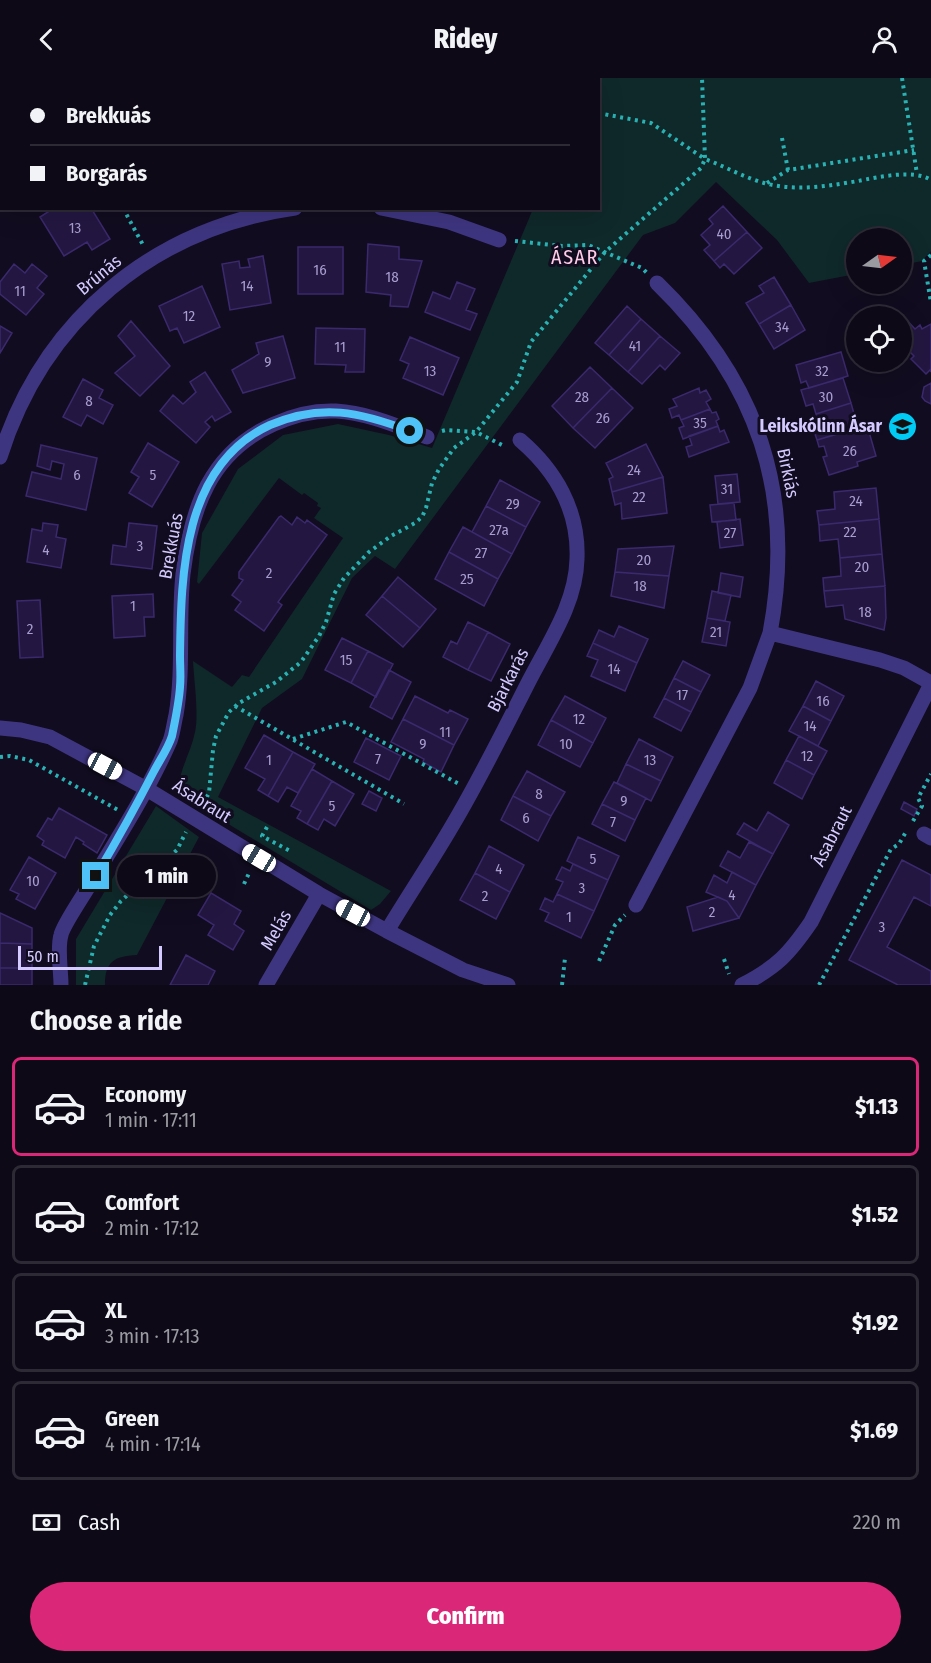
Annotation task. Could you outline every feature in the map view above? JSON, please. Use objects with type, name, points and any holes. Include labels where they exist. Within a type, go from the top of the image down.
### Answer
[{"type":"street","name":"Brúnás","points":[[0,458],[23,399],[51,351],[77,320],[108,291],[137,268],[173,246],[224,224],[285,210]]},
{"type":"street","points":[[391,210],[449,222],[499,240]]},
{"type":"street","name":"Birkiás","points":[[636,906],[750,688],[770,633],[778,576],[776,511],[763,447],[752,416],[721,358],[680,306],[657,283]]},
{"type":"street","name":"Brekkuás","points":[[61,985],[60,934],[130,817],[171,739],[180,689],[183,574],[193,518],[203,492],[218,466],[247,438],[263,428],[286,418],[319,411],[336,411],[375,418],[427,437]]},
{"type":"street","name":"Bjarkarás","points":[[387,931],[472,790],[560,622],[572,591],[576,575],[577,541],[569,505],[549,469],[520,440]]},
{"type":"street","points":[[770,633],[880,660],[904,668],[931,684]]},
{"type":"street","name":"Ásabraut","points":[[742,985],[778,963],[794,946],[811,921],[931,684]]},
{"type":"street","name":"Ásabraut","points":[[0,728],[50,737],[145,788],[319,894],[387,931],[463,970],[508,985]]},
{"type":"street","name":"Melás","points":[[266,985],[319,894]]},
{"type":"path","points":[[200,810],[209,793],[216,736],[222,723],[235,706],[250,695],[276,682],[301,662],[320,636],[334,594],[344,578],[379,543],[422,517],[438,469],[454,448],[476,432],[517,382],[531,342],[605,252],[700,168],[705,159],[702,78]]},
{"type":"path","points":[[902,78],[917,174]]},
{"type":"path","points":[[600,113],[651,123],[705,159],[767,184],[801,189],[819,188],[875,178],[917,174],[931,180]]},
{"type":"path","points":[[782,138],[788,170]]},
{"type":"path","points":[[767,184],[788,170],[915,150]]},
{"type":"path","points":[[124,210],[144,246]]},
{"type":"path","points":[[499,240],[562,246],[588,244],[642,268],[657,283]]},
{"type":"path","points":[[931,255],[924,261],[931,303]]},
{"type":"path","points":[[427,437],[446,430],[476,432],[502,445],[520,440]]},
{"type":"path","points":[[235,706],[404,804]]},
{"type":"path","points":[[293,739],[345,722],[472,790]]},
{"type":"path","points":[[0,757],[10,756],[29,760],[130,817]]},
{"type":"path","points":[[819,985],[891,849],[899,844],[921,806],[918,798],[931,774]]},
{"type":"path","points":[[267,826],[262,836],[292,852]]},
{"type":"path","points":[[85,985],[94,946],[110,915],[134,889],[177,850],[188,829]]},
{"type":"path","points":[[599,961],[615,925],[636,906]]},
{"type":"path","points":[[562,985],[566,958]]},
{"type":"path","points":[[724,959],[729,974]]},
{"type":"green space","points":[[600,78],[931,78],[931,251],[922,261],[912,263],[912,228],[846,228],[846,276],[809,283],[777,240],[716,182],[675,223],[643,235],[395,569],[375,556],[352,578],[302,679],[262,708],[218,797],[391,891],[380,904],[371,910],[185,798],[178,791],[196,725],[193,661],[232,687],[242,675],[249,677],[343,538],[314,518],[321,508],[317,506],[318,503],[304,493],[302,495],[279,478],[199,584],[197,582],[202,533],[238,469],[283,435],[338,424],[389,435],[432,448],[533,210],[600,210]]},
{"type":"green space","points":[[156,806],[199,837],[137,955],[122,957],[112,962],[105,977],[105,985],[76,985],[76,939]]},
{"type":"building","points":[[723,206],[747,232],[714,261],[704,250],[710,245],[701,235],[713,224],[709,219]]},
{"type":"building","points":[[51,210],[92,210],[110,239],[92,250],[87,242],[64,256],[40,217]]},
{"type":"building","points":[[747,232],[762,248],[734,274],[724,264],[720,268],[714,261]]},
{"type":"building","points":[[368,244],[399,247],[399,259],[422,261],[408,307],[390,306],[391,295],[366,292]]},
{"type":"building","points":[[298,247],[343,247],[343,294],[298,294]]},
{"type":"building","points":[[263,256],[271,303],[230,310],[222,264],[239,261],[240,268],[250,267],[248,259]]},
{"type":"building","points":[[14,264],[25,273],[32,264],[47,276],[37,288],[44,294],[26,315],[0,294],[0,282]]},
{"type":"building","points":[[774,277],[791,305],[759,324],[746,303],[764,293],[759,286]]},
{"type":"building","points":[[457,282],[475,289],[466,310],[477,314],[470,330],[425,312],[433,292],[450,299]]},
{"type":"building","points":[[202,286],[220,327],[184,343],[177,328],[170,331],[159,306]]},
{"type":"building","points":[[791,305],[805,330],[774,349],[759,324]]},
{"type":"building","points":[[627,306],[641,319],[609,355],[595,343]]},
{"type":"building","points":[[641,319],[660,336],[628,372],[609,355]]},
{"type":"building","points":[[131,321],[170,366],[140,396],[115,373],[135,356],[118,336]]},
{"type":"building","points":[[931,324],[931,372],[930,370],[926,374],[912,360],[914,356],[912,354],[912,326],[915,329],[920,325],[922,329]]},
{"type":"building","points":[[0,326],[12,333],[0,353]]},
{"type":"building","points":[[316,328],[365,329],[364,372],[345,372],[346,365],[315,364]]},
{"type":"building","points":[[283,336],[295,378],[243,393],[232,370],[259,354],[256,343]]},
{"type":"building","points":[[660,336],[680,353],[665,370],[660,365],[642,384],[628,372]]},
{"type":"building","points":[[410,337],[459,358],[443,395],[403,378],[409,364],[400,360]]},
{"type":"building","points":[[841,352],[848,376],[809,388],[806,381],[801,383],[796,365]]},
{"type":"building","points":[[590,367],[612,388],[573,428],[552,406]]},
{"type":"building","points":[[205,372],[231,412],[215,421],[212,416],[205,422],[210,427],[196,443],[160,411],[173,395],[183,404],[196,392],[190,382]]},
{"type":"building","points":[[843,378],[851,403],[816,414],[813,404],[806,406],[801,390]]},
{"type":"building","points":[[83,379],[103,390],[99,398],[113,405],[103,424],[87,415],[81,426],[63,417]]},
{"type":"building","points":[[931,383],[931,404],[922,397],[924,387]]},
{"type":"building","points":[[612,388],[633,408],[595,448],[573,428]]},
{"type":"building","points":[[699,388],[700,393],[706,390],[711,399],[706,402],[710,409],[681,420],[679,415],[672,418],[669,409],[677,406],[673,399]]},
{"type":"building","points":[[851,403],[858,428],[817,440],[814,431],[821,429],[816,414]]},
{"type":"building","points":[[710,409],[712,413],[716,412],[719,419],[716,421],[718,426],[683,439],[679,428],[684,426],[681,420]]},
{"type":"building","points":[[867,425],[876,456],[857,462],[858,466],[829,475],[823,457],[827,456],[824,446],[819,447],[817,440]]},
{"type":"building","points":[[718,426],[720,432],[724,430],[729,442],[689,457],[686,447],[692,445],[689,436]]},
{"type":"building","points":[[148,443],[179,462],[152,507],[129,493],[139,477],[131,472]]},
{"type":"building","points":[[646,444],[663,477],[612,492],[609,479],[613,477],[606,463]]},
{"type":"building","points":[[41,445],[97,458],[86,510],[26,496],[32,472],[61,479],[64,464],[52,461],[50,470],[37,466]]},
{"type":"building","points":[[737,474],[740,502],[718,504],[715,476]]},
{"type":"building","points":[[663,477],[667,513],[622,519],[621,503],[615,505],[612,492]]},
{"type":"building","points":[[500,480],[540,502],[526,527],[486,506]]},
{"type":"building","points":[[876,488],[879,519],[819,525],[817,511],[835,509],[834,492]]},
{"type":"building","points":[[734,503],[736,520],[712,522],[710,505]]},
{"type":"building","points":[[486,506],[526,527],[512,554],[472,532]]},
{"type":"building","points":[[281,516],[292,525],[297,517],[305,523],[307,520],[327,535],[278,602],[282,605],[264,631],[235,610],[241,602],[232,595],[243,580],[239,578],[239,572]]},
{"type":"building","points":[[740,519],[743,545],[720,548],[717,522]]},
{"type":"building","points":[[879,519],[882,554],[840,558],[838,539],[820,541],[819,525]]},
{"type":"building","points":[[43,523],[58,525],[56,537],[66,539],[61,568],[27,562],[32,529],[42,531]]},
{"type":"building","points":[[129,523],[157,526],[152,569],[111,564],[113,545],[126,547]]},
{"type":"building","points":[[463,527],[512,554],[498,579],[449,552]]},
{"type":"building","points":[[674,546],[669,576],[615,572],[618,549]]},
{"type":"building","points":[[449,552],[498,579],[484,606],[435,579]]},
{"type":"building","points":[[882,554],[885,586],[824,591],[823,578],[841,576],[840,558]]},
{"type":"building","points":[[615,572],[669,576],[664,608],[611,596]]},
{"type":"building","points":[[721,573],[743,577],[740,597],[718,593]]},
{"type":"building","points":[[398,577],[436,609],[420,628],[382,596]]},
{"type":"building","points":[[885,586],[884,630],[845,619],[843,605],[826,607],[824,591]]},
{"type":"building","points":[[712,591],[731,595],[725,621],[707,618]]},
{"type":"building","points":[[153,594],[154,617],[144,617],[145,636],[114,638],[112,596]]},
{"type":"building","points":[[382,596],[420,628],[403,647],[366,615]]},
{"type":"building","points":[[40,600],[43,657],[20,658],[17,601]]},
{"type":"building","points":[[707,618],[730,622],[726,646],[702,642]]},
{"type":"building","points":[[468,622],[488,632],[468,670],[443,657],[451,641],[457,644]]},
{"type":"building","points":[[619,626],[648,639],[637,663],[593,643],[599,630],[614,637]]},
{"type":"building","points":[[488,632],[510,644],[491,681],[468,670]]},
{"type":"building","points":[[342,638],[368,651],[351,683],[325,670]]},
{"type":"building","points":[[593,643],[637,663],[625,691],[591,676],[598,660],[587,656]]},
{"type":"building","points":[[368,651],[393,664],[376,697],[351,683]]},
{"type":"building","points":[[683,661],[710,675],[701,692],[674,678]]},
{"type":"building","points":[[389,670],[411,682],[392,719],[370,707]]},
{"type":"building","points":[[674,678],[701,692],[691,712],[664,698]]},
{"type":"building","points":[[816,681],[844,696],[831,721],[803,706]]},
{"type":"building","points":[[415,696],[448,713],[450,710],[468,719],[454,745],[403,719]]},
{"type":"building","points":[[565,696],[606,718],[593,743],[551,720]]},
{"type":"building","points":[[664,698],[691,712],[681,731],[654,717]]},
{"type":"building","points":[[803,706],[831,721],[818,746],[789,731]]},
{"type":"building","points":[[403,719],[454,745],[441,772],[423,762],[424,759],[391,742]]},
{"type":"building","points":[[551,720],[593,743],[580,767],[538,745]]},
{"type":"building","points":[[264,735],[293,752],[268,796],[258,790],[265,779],[245,768]]},
{"type":"building","points":[[799,736],[827,751],[814,775],[786,760]]},
{"type":"building","points":[[366,738],[401,756],[389,780],[354,762]]},
{"type":"building","points":[[639,739],[673,757],[661,781],[626,764]]},
{"type":"building","points":[[293,752],[315,764],[298,793],[287,787],[278,802],[268,796]]},
{"type":"building","points":[[786,760],[814,775],[802,799],[774,783]]},
{"type":"building","points":[[626,764],[661,781],[651,801],[617,783]]},
{"type":"building","points":[[312,769],[332,781],[307,824],[297,818],[301,811],[291,806]]},
{"type":"building","points":[[527,771],[565,792],[551,816],[513,796]]},
{"type":"building","points":[[332,781],[354,794],[335,826],[324,819],[318,830],[307,824]]},
{"type":"building","points":[[614,782],[646,798],[635,820],[602,804]]},
{"type":"building","points":[[369,791],[382,798],[376,811],[362,804]]},
{"type":"building","points":[[513,796],[551,816],[538,841],[501,820]]},
{"type":"building","points":[[904,802],[917,809],[914,816],[901,809]]},
{"type":"building","points":[[602,804],[635,820],[625,841],[592,824]]},
{"type":"building","points":[[59,808],[107,835],[97,853],[76,837],[65,858],[42,845],[44,841],[37,836],[48,818],[52,820]]},
{"type":"building","points":[[768,812],[789,825],[773,854],[737,834],[744,823],[757,831]]},
{"type":"building","points":[[578,837],[619,856],[608,880],[567,861]]},
{"type":"building","points":[[749,842],[773,854],[756,885],[720,866],[728,851],[740,858]]},
{"type":"building","points":[[489,846],[524,865],[510,892],[475,873]]},
{"type":"building","points":[[29,857],[56,873],[35,909],[16,899],[19,894],[10,890]]},
{"type":"building","points":[[902,860],[931,875],[931,906],[914,897],[887,947],[931,971],[931,985],[898,985],[849,960]]},
{"type":"building","points":[[573,864],[608,880],[594,911],[557,894],[563,882],[556,879],[562,867],[570,871]]},
{"type":"building","points":[[732,872],[756,885],[739,918],[727,901],[706,892],[714,875],[727,883]]},
{"type":"building","points":[[475,873],[510,892],[496,919],[460,900]]},
{"type":"building","points":[[211,893],[241,911],[234,924],[244,931],[233,950],[208,935],[214,925],[198,915]]},
{"type":"building","points":[[557,894],[594,911],[581,938],[545,921],[549,913],[540,909],[545,898],[553,902]]},
{"type":"building","points":[[718,897],[727,901],[739,918],[693,931],[687,907]]},
{"type":"building","points":[[0,913],[32,928],[32,944],[0,943]]},
{"type":"building","points":[[0,943],[32,944],[32,968],[0,968]]},
{"type":"building","points":[[186,955],[215,971],[208,985],[170,985]]},
{"type":"building","points":[[0,968],[32,968],[32,985],[0,985]]},
{"type":"place","name":"Leikskólinn Ásar","points":[[903,426]]},
{"type":"district","name":"ÁSAR","points":[[575,257]]},
{"type":"route","points":[[96,876],[171,739],[180,689],[183,574],[193,518],[203,492],[218,466],[247,438],[263,428],[300,414],[336,411],[357,414],[410,431]]}]
